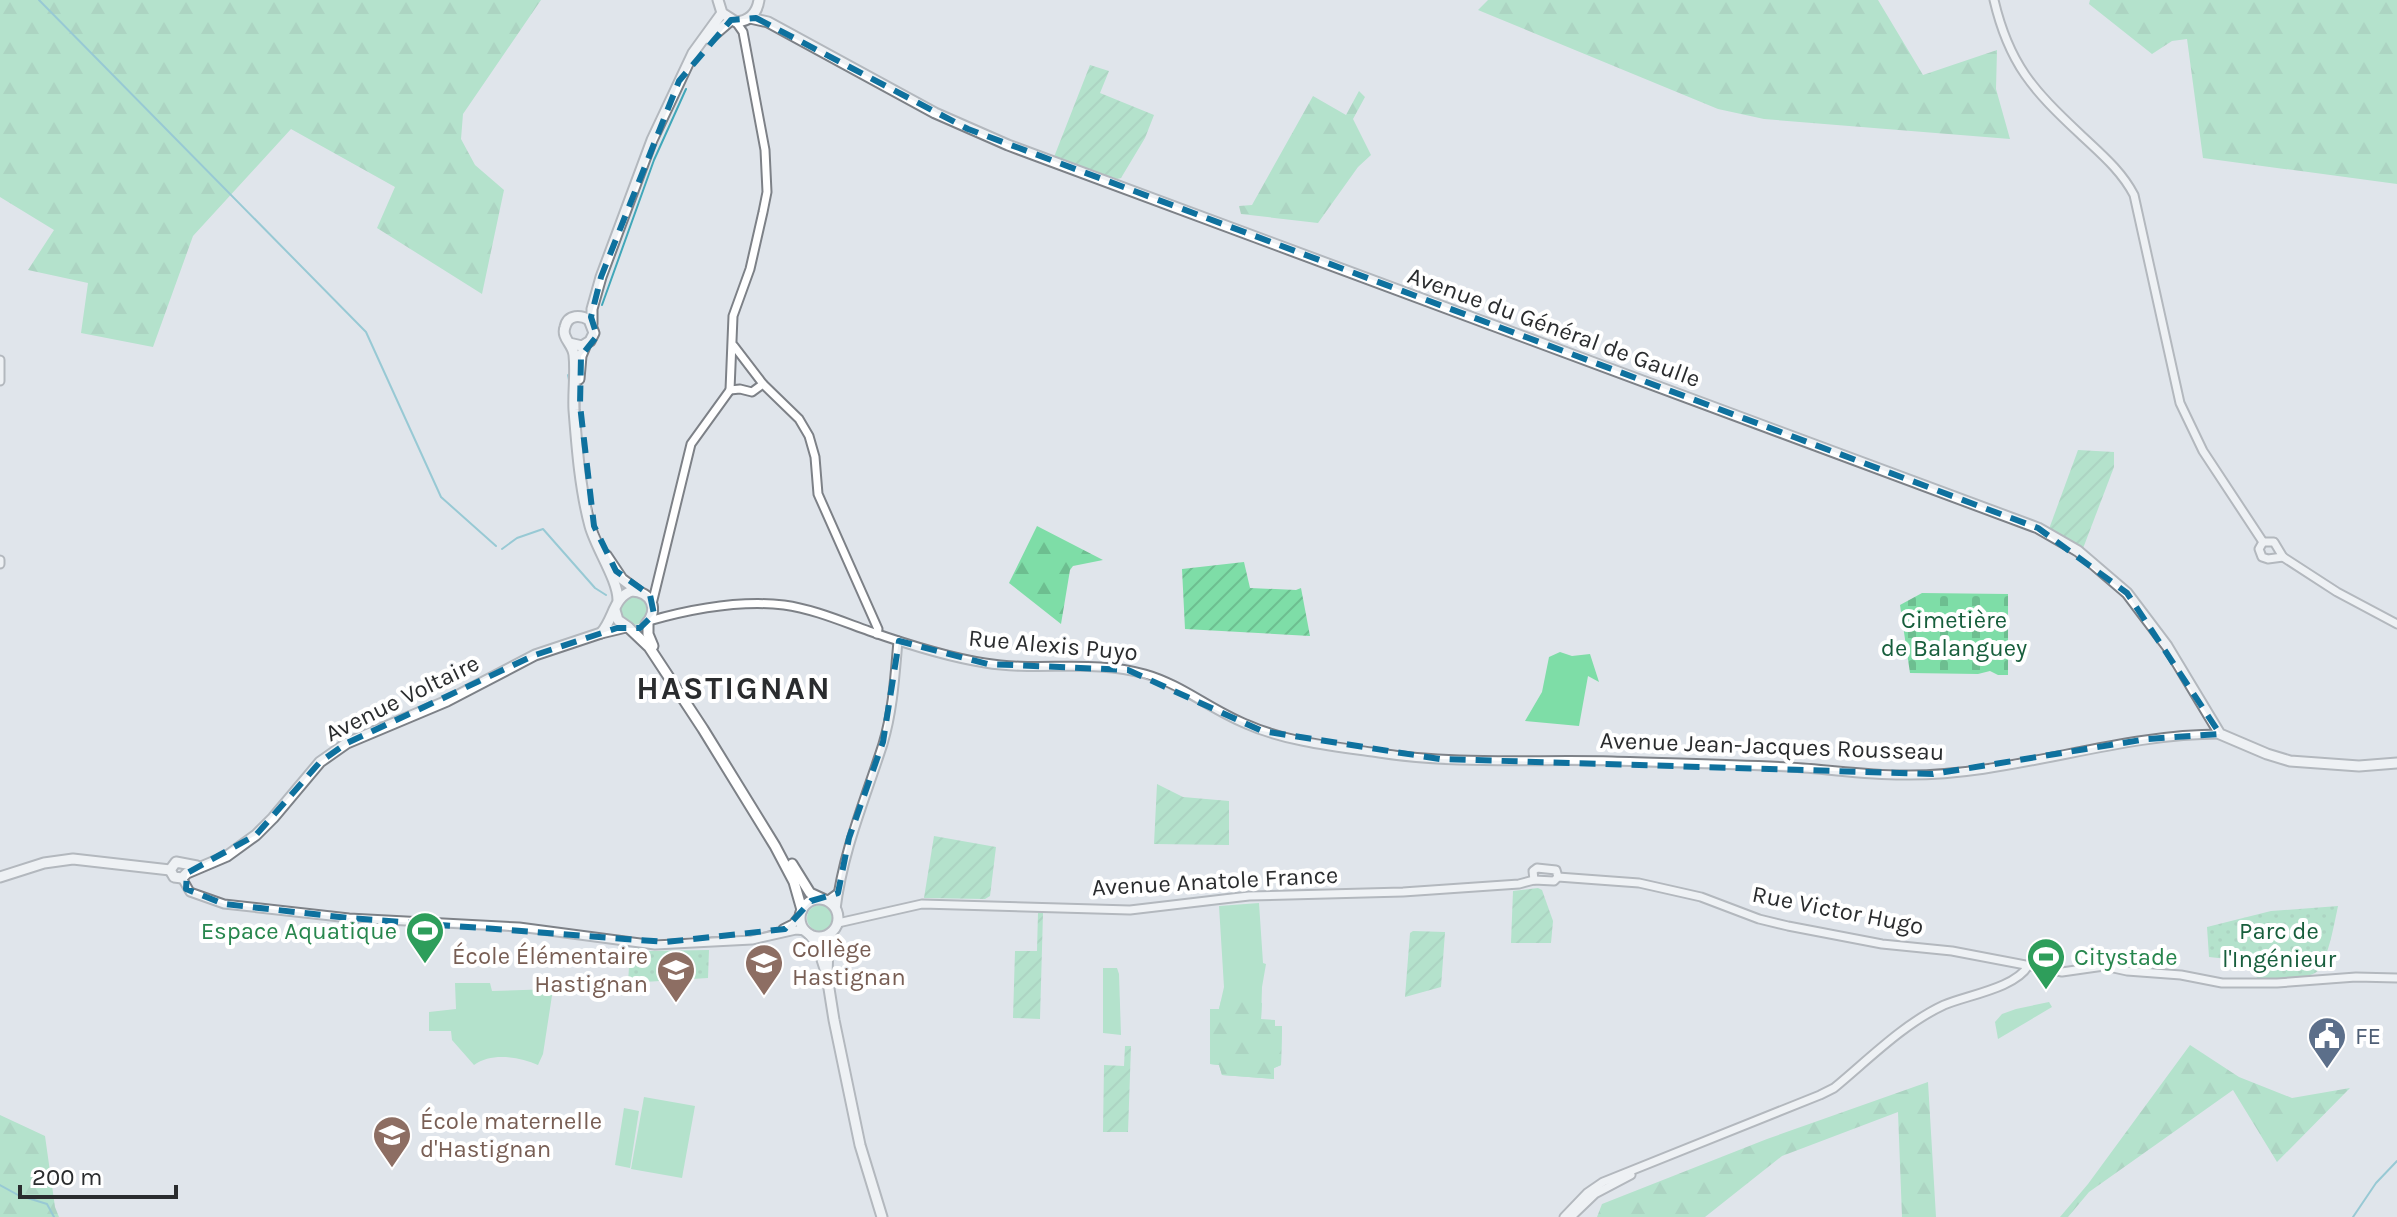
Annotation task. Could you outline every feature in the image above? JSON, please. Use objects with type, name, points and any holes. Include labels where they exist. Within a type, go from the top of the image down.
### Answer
[{"type":"main road","points":[[718,0],[722,13],[734,21]]},
{"type":"main road","points":[[679,81],[701,48],[734,21],[749,19],[758,9],[759,0]]},
{"type":"main road","name":"Avenue du Général de Gaulle","points":[[759,0],[765,11],[795,36]]},
{"type":"main road","points":[[722,13],[698,45],[652,140],[592,309],[593,337],[581,356],[579,382],[589,504],[607,557],[622,579],[639,591],[652,606],[650,641],[750,794],[806,889],[825,900],[837,916],[828,944],[827,976]]},
{"type":"main road","name":"Avenue du Général de Gaulle","points":[[749,19],[768,22],[935,113],[1008,145],[2038,528],[2078,551],[2127,593],[2167,646],[2220,734]]},
{"type":"main road","points":[[601,277],[586,307],[565,325],[564,334],[574,356],[574,409],[584,503],[596,545],[617,590],[615,610],[601,633]]},
{"type":"main road","points":[[577,316],[586,318],[592,324]]},
{"type":"main road","points":[[569,343],[578,346],[586,344]]},
{"type":"main road","points":[[618,600],[626,592],[639,591]]},
{"type":"main road","points":[[615,610],[618,620],[649,647],[703,729],[794,882],[802,912],[802,926],[817,944],[827,976],[848,1092],[882,1217]]},
{"type":"main road","points":[[628,627],[640,628],[649,622]]},
{"type":"main road","name":"Avenue Voltaire","points":[[170,870],[176,862],[185,872],[227,856],[256,835],[320,762],[347,743],[447,701],[535,655],[628,627]]},
{"type":"main road","points":[[2220,734],[2290,761],[2348,766],[2397,763]]},
{"type":"main road","points":[[0,877],[44,863],[73,859],[170,870],[174,877],[185,872]]},
{"type":"main road","points":[[802,912],[811,901],[825,900]]},
{"type":"main road","points":[[808,933],[821,937],[831,933]]},
{"type":"street","points":[[1994,0],[2003,34],[2017,65],[2040,95],[2124,178],[2137,205],[2170,370],[2185,417],[2203,451],[2263,542]]},
{"type":"street","points":[[743,32],[749,19]]},
{"type":"street","points":[[667,616],[652,606],[656,584],[691,444],[730,390],[734,309],[755,250],[767,192],[761,116],[743,32],[734,21]]},
{"type":"street","points":[[733,344],[763,384],[799,419],[809,436],[815,457],[818,494],[878,629],[877,634]]},
{"type":"street","points":[[0,360],[0,381]]},
{"type":"street","points":[[730,390],[752,392],[763,384]]},
{"type":"street","points":[[2263,542],[2260,555],[2268,559],[2278,555]]},
{"type":"street","points":[[2263,542],[2274,542],[2278,555],[2337,592],[2397,624]]},
{"type":"street","points":[[639,591],[656,584]]},
{"type":"street","name":"Rue Alexis Puyo","points":[[649,622],[702,608],[782,605],[818,613],[898,641],[988,664],[1097,666],[1128,670],[1175,686],[1262,731],[1334,745]]},
{"type":"street","points":[[837,916],[838,893],[849,838],[883,742],[898,641]]},
{"type":"street","name":"Avenue Jean-Jacques Rousseau","points":[[1334,745],[1440,759],[1719,764],[1901,775],[1953,772],[2064,756],[2147,739],[2220,734]]},
{"type":"street","name":"Rue Victor Hugo","points":[[1534,880],[1533,871],[1537,868],[1556,870],[1558,877],[1639,883],[1701,897],[1759,919],[1788,926],[1882,944],[1952,951],[2072,972],[2098,966],[2222,983],[2277,983],[2326,978],[2397,979]]},
{"type":"street","points":[[185,872],[190,892],[224,904],[349,918],[519,927],[655,945],[752,940],[796,930],[808,933]]},
{"type":"street","name":"Avenue Anatole France","points":[[837,916],[851,919],[922,904],[1130,910],[1249,896],[1403,892],[1519,884],[1534,880]]},
{"type":"street","points":[[825,900],[838,893]]},
{"type":"street","points":[[626,940],[666,942],[752,936],[785,929],[802,912]]},
{"type":"street","points":[[1564,1217],[1594,1187],[1834,1088],[1922,1017],[1947,1004],[2020,977],[2028,966]]},
{"type":"street","points":[[1571,1217],[1595,1194],[1645,1166]]},
{"type":"highlighted area","points":[[756,18],[968,129],[2038,528],[2127,593],[2220,734],[2147,739],[1933,774],[1440,759],[1262,731],[1128,670],[988,664],[899,641],[883,742],[849,838],[838,893],[811,901],[785,929],[666,942],[349,918],[224,904],[186,889],[187,873],[256,835],[320,762],[347,743],[535,655],[617,628],[640,628],[654,614],[650,595],[616,571],[594,526],[580,405],[581,356],[597,336],[591,317],[601,277],[679,81],[731,20]]},
{"type":"green space","points":[[0,0],[541,0],[463,114],[461,139],[475,165],[504,190],[482,294],[377,228],[395,187],[291,129],[193,236],[153,347],[81,333],[88,283],[28,270],[54,230],[0,197]]},
{"type":"green space","points":[[1488,0],[1878,0],[1923,75],[1997,50],[1996,89],[2010,139],[1764,119],[1718,109],[1478,10]]},
{"type":"green space","points":[[2090,0],[2397,0],[2397,184],[2203,158],[2187,39],[2172,41],[2152,54],[2089,4]]},
{"type":"green space","points":[[1090,65],[1109,71],[1100,93],[1154,115],[1145,138],[1121,178],[1054,157]]},
{"type":"green space","points":[[1359,91],[1365,97],[1353,119],[1371,155],[1358,167],[1318,223],[1241,214],[1239,206],[1252,205],[1313,96],[1346,115]]},
{"type":"green space","points":[[2078,450],[2114,452],[2114,467],[2082,551],[2049,529]]},
{"type":"green space","points":[[1037,526],[1103,560],[1073,566],[1070,570],[1061,624],[1009,583]]},
{"type":"green space","points":[[1244,562],[1250,588],[1301,588],[1310,636],[1185,629],[1182,569]]},
{"type":"green space","name":"Cimetière de Balanguey","points":[[1922,593],[2008,594],[2008,675],[1990,671],[1978,674],[1910,673],[1900,605]]},
{"type":"green space","points":[[634,595],[640,596],[648,604],[648,616],[640,624],[634,625],[628,624],[620,616],[619,610],[620,604],[628,596]]},
{"type":"green space","points":[[1560,652],[1572,656],[1590,654],[1599,682],[1588,676],[1579,726],[1525,721],[1542,692],[1549,657]]},
{"type":"green space","points":[[1157,784],[1183,797],[1229,801],[1229,845],[1154,844]]},
{"type":"green space","points":[[934,836],[996,847],[990,896],[985,899],[924,898]]},
{"type":"green space","points":[[1542,890],[1553,921],[1551,943],[1511,943],[1513,891]]},
{"type":"green space","points":[[1259,903],[1263,963],[1266,964],[1261,1019],[1275,1020],[1275,1026],[1282,1026],[1281,1065],[1274,1068],[1274,1079],[1222,1075],[1219,1065],[1210,1064],[1210,1009],[1219,1009],[1224,987],[1219,906]]},
{"type":"green space","points":[[820,905],[829,909],[833,918],[829,927],[820,931],[811,927],[807,918],[811,909]]},
{"type":"green space","name":"Parc de l'Ingénieur","points":[[2338,906],[2330,942],[2323,962],[2315,973],[2303,977],[2257,978],[2254,971],[2244,969],[2237,960],[2209,957],[2207,927],[2271,911]]},
{"type":"green space","points":[[1038,913],[1043,913],[1040,1019],[1013,1018],[1015,951],[1037,951]]},
{"type":"green space","points":[[1445,932],[1441,987],[1405,997],[1410,933]]},
{"type":"green space","points":[[635,947],[648,951],[709,950],[708,978],[628,983],[630,951]]},
{"type":"green space","points":[[1103,968],[1117,968],[1119,974],[1121,1035],[1103,1033]]},
{"type":"green space","points":[[455,983],[490,983],[492,991],[553,989],[543,1054],[538,1065],[506,1057],[489,1058],[474,1065],[452,1040],[451,1031],[429,1031],[429,1012],[456,1009]]},
{"type":"green space","points":[[1221,1001],[1262,1003],[1261,1020],[1275,1020],[1275,1026],[1282,1026],[1281,1065],[1274,1068],[1274,1079],[1222,1075],[1219,1065],[1210,1064],[1210,1009],[1219,1009]]},
{"type":"green space","points":[[2049,1002],[2052,1007],[1998,1039],[1995,1022],[2002,1014]]},
{"type":"green space","points":[[2190,1045],[2239,1077],[2292,1098],[2350,1088],[2277,1162],[2233,1090],[2089,1192],[2068,1217],[2060,1217],[2088,1184]]},
{"type":"green space","points":[[1125,1046],[1131,1046],[1128,1132],[1103,1132],[1104,1065],[1124,1066]]},
{"type":"green space","points":[[1928,1082],[1936,1217],[1902,1217],[1898,1112],[1782,1156],[1705,1217],[1597,1217],[1602,1204],[1767,1139]]},
{"type":"green space","points":[[644,1097],[695,1106],[682,1178],[631,1169]]},
{"type":"green space","points":[[624,1108],[639,1111],[630,1168],[615,1165]]},
{"type":"green space","points":[[0,1115],[45,1136],[59,1217],[0,1217]]},
{"type":"waterway","points":[[39,0],[366,332],[441,497],[496,546]]},
{"type":"waterway","points":[[602,305],[654,160],[686,89]]},
{"type":"waterway","points":[[568,375],[570,385]]},
{"type":"waterway","points":[[574,459],[579,498]]},
{"type":"waterway","points":[[502,549],[517,538],[543,529],[595,588],[606,595]]},
{"type":"waterway","points":[[2353,1217],[2376,1183],[2397,1161]]},
{"type":"waterway","points":[[0,1185],[18,1195],[47,1204],[54,1217]]},
{"type":"place","name":"Espace Aquatique","points":[[425,965]]},
{"type":"place","name":"Citystade","points":[[2046,991]]},
{"type":"place","name":"Collège Hastignan","points":[[764,997]]},
{"type":"place","name":"École Élémentaire Hastignan","points":[[676,1004]]},
{"type":"place","name":"FE","points":[[2327,1070]]},
{"type":"place","name":"École maternelle d'Hastignan","points":[[392,1169]]},
{"type":"district","name":"HASTIGNAN","points":[[734,688]]}]
